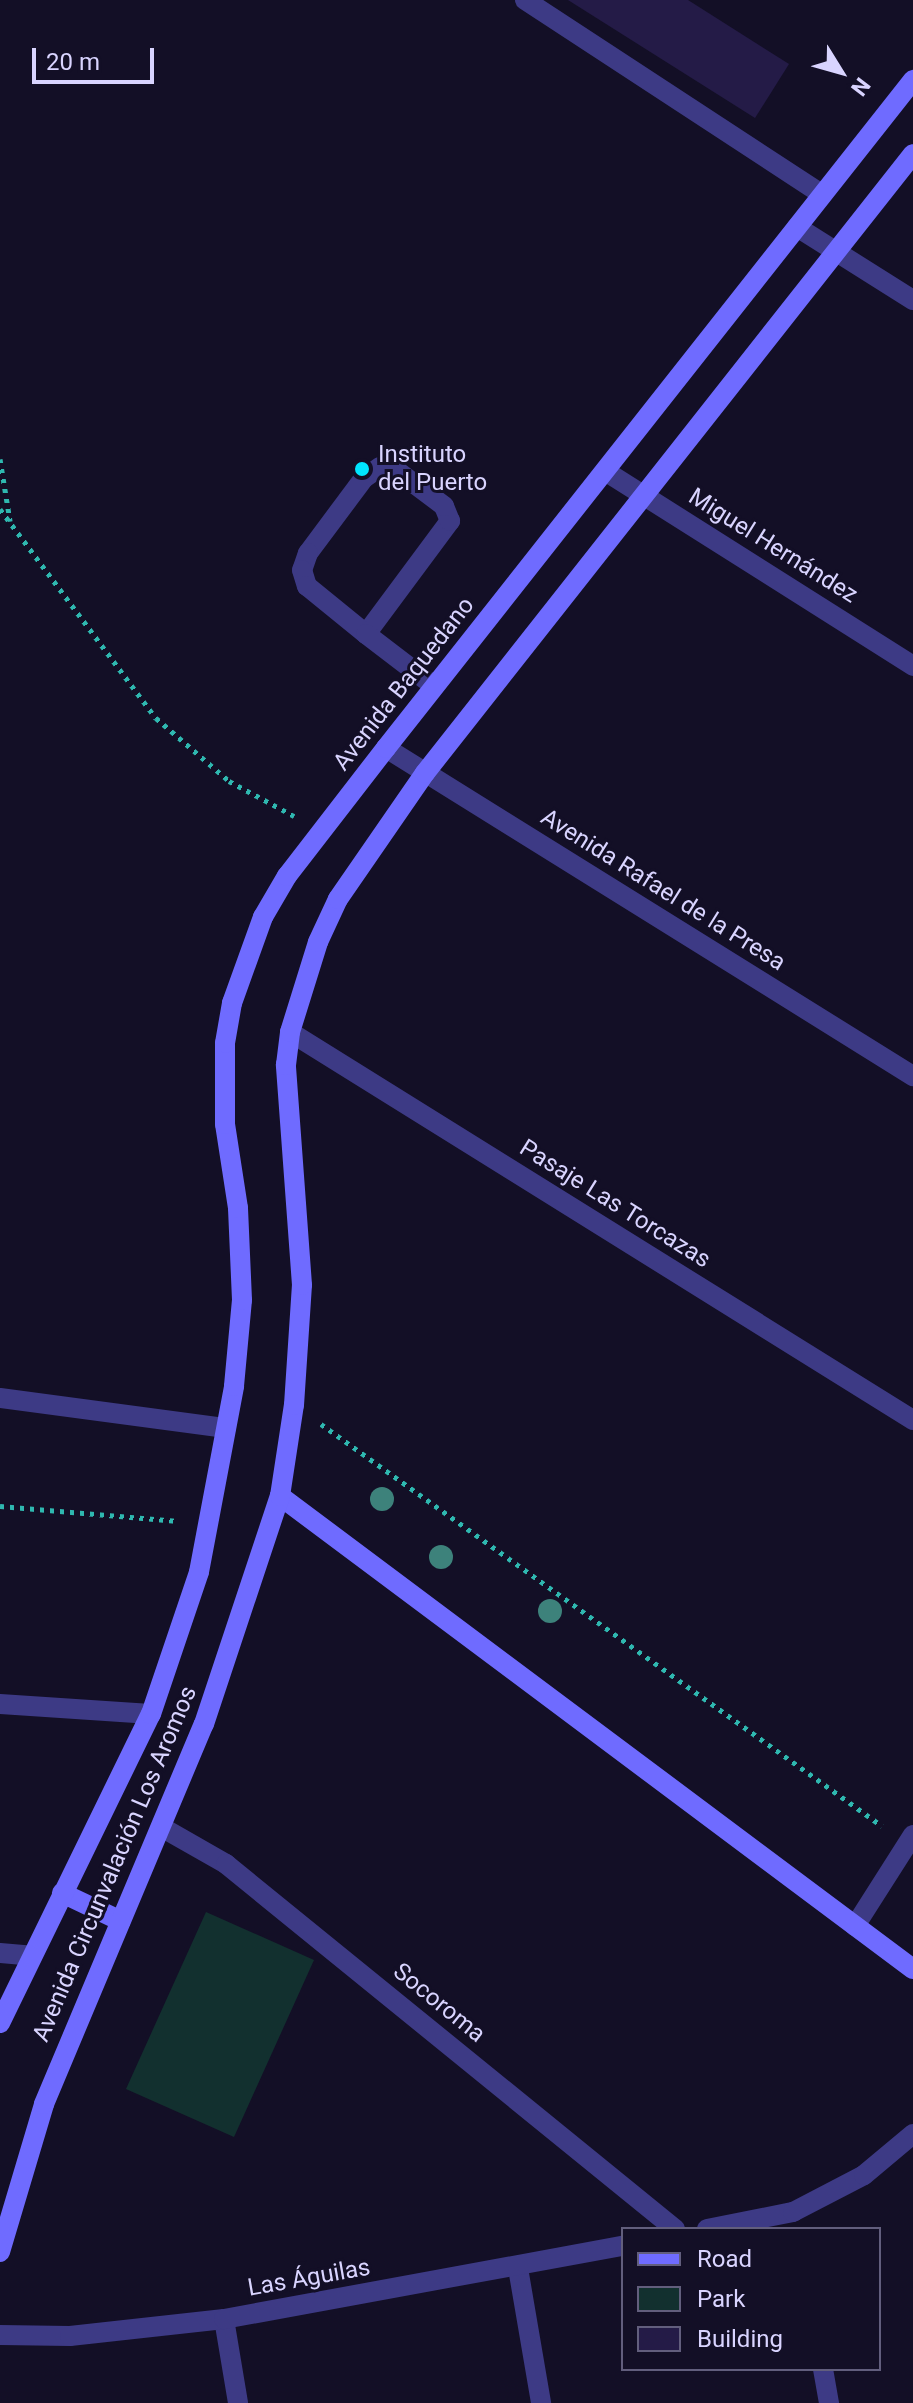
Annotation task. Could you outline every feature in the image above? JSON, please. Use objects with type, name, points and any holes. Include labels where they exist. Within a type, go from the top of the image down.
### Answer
[{"type":"main road","name":"Avenida Baquedano","points":[[226,1428],[242,1300],[238,1208],[223,1083],[230,1017],[263,917],[325,827],[434,686],[913,80]]},
{"type":"main road","points":[[913,154],[425,773],[338,899],[313,957],[290,1032],[285,1099],[301,1225],[302,1285],[294,1405],[280,1496],[913,1969]]},
{"type":"main road","name":"Avenida Circunvalación Los Aromos","points":[[0,2023],[151,1714],[185,1619],[209,1524],[226,1428]]},
{"type":"main road","name":"Avenida Circunvalación Los Aromos","points":[[0,2252],[44,2104],[163,1828],[242,1620],[280,1496]]},
{"type":"main road","points":[[62,1893],[121,1921]]},
{"type":"street","points":[[525,0],[822,194]]},
{"type":"street","points":[[797,227],[913,300]]},
{"type":"street","points":[[366,634],[450,521],[444,506],[396,470],[380,467],[364,478],[308,553],[302,570],[307,586],[366,634],[434,686]]},
{"type":"street","name":"Miguel Hernández","points":[[605,471],[913,666]]},
{"type":"street","name":"Avenida Rafael de la Presa","points":[[386,748],[913,1076]]},
{"type":"street","name":"Pasaje Las Torcazas","points":[[290,1032],[913,1420]]},
{"type":"street","points":[[0,1398],[226,1428]]},
{"type":"street","points":[[0,1704],[151,1714]]},
{"type":"street","name":"Socoroma","points":[[163,1828],[226,1864],[673,2227]]},
{"type":"street","points":[[855,1926],[910,1839]]},
{"type":"street","points":[[0,1953],[32,1956]]},
{"type":"street","points":[[726,2227],[794,2220],[864,2175],[913,2134]]},
{"type":"street","name":"Las Águilas","points":[[0,2335],[70,2336],[224,2319],[518,2268],[621,2246]]},
{"type":"street","points":[[518,2268],[541,2403]]},
{"type":"street","points":[[224,2319],[238,2403]]},
{"type":"street","points":[[823,2371],[829,2403]]},
{"type":"path","points":[[0,459],[10,522]]},
{"type":"path","points":[[0,509],[156,718],[190,752],[259,800],[325,827]]},
{"type":"path","points":[[294,1405],[910,1839]]},
{"type":"path","points":[[0,1506],[209,1524]]},
{"type":"green space","points":[[206,1912],[314,1960],[234,2137],[126,2089]]},
{"type":"building","points":[[568,0],[688,0],[789,64],[755,118]]},
{"type":"place","name":"Instituto del Puerto","points":[[362,469]]}]
